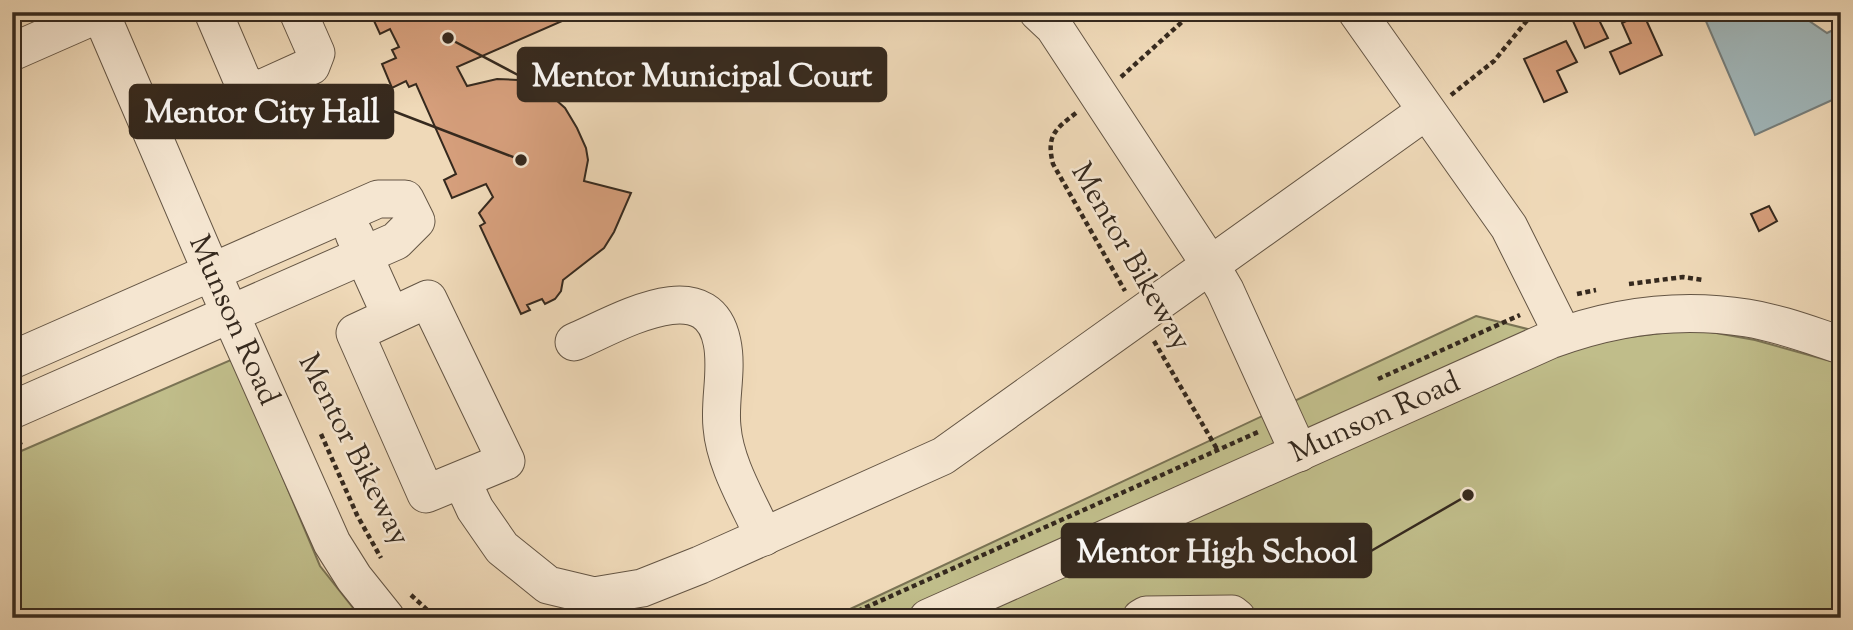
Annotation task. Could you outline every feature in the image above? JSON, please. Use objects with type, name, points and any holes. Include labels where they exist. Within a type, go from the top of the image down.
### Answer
[{"type":"street","points":[[213,12],[243,82],[258,90],[311,66],[316,53],[298,12]]},
{"type":"street","points":[[1357,12],[1509,227],[1563,335]]},
{"type":"street","points":[[12,52],[101,13]]},
{"type":"street","name":"Munson Road","points":[[101,13],[212,273],[332,543],[354,578],[396,604]]},
{"type":"street","points":[[1051,17],[1225,290],[1299,453]]},
{"type":"street","points":[[462,481],[475,509],[502,548],[548,585],[594,596],[642,588],[764,537],[943,456],[1426,111]]},
{"type":"street","points":[[12,360],[378,200],[405,199],[416,221],[396,241],[230,314],[17,396]]},
{"type":"street","points":[[345,214],[391,316]]},
{"type":"street","points":[[428,299],[506,461],[426,494],[355,332],[391,316],[428,299]]},
{"type":"street","points":[[574,342],[667,304],[695,306],[706,311],[717,326],[723,343],[722,428],[730,462],[764,537]]},
{"type":"street","name":"Munson Road","points":[[928,618],[1583,328],[1632,317],[1693,313],[1749,318],[1841,345]]},
{"type":"street","points":[[1141,618],[1146,615],[1233,614],[1237,618]]},
{"type":"path","name":"Mentor Bikeway","points":[[1193,12],[1100,97],[1058,127],[1049,149],[1062,182],[1217,449]]},
{"type":"path","points":[[1426,111],[1494,61],[1534,12]]},
{"type":"path","name":"Mentor Bikeway","points":[[317,426],[357,515],[383,560]]},
{"type":"path","name":"Mentor Bikeway","points":[[396,604],[436,618]]},
{"type":"shaded area","points":[[1476,316],[1591,345],[1622,338],[1694,329],[1755,340],[1841,364],[1841,618],[831,618]]},
{"type":"shaded area","points":[[233,359],[320,566],[361,618],[12,618],[12,455]]},
{"type":"water","points":[[1702,12],[1796,12],[1827,33],[1841,26],[1841,96],[1755,135]]},
{"type":"building","points":[[370,12],[575,12],[576,15],[457,67],[467,86],[497,79],[518,80],[546,91],[565,108],[586,148],[588,160],[584,181],[631,193],[604,248],[563,280],[561,291],[555,299],[545,304],[542,299],[527,305],[530,310],[521,314],[480,226],[485,223],[479,213],[493,197],[486,184],[452,198],[444,180],[456,174],[416,84],[409,87],[406,81],[392,88],[382,64],[396,58],[392,50],[399,47],[390,29],[380,34]]},
{"type":"building","points":[[1569,12],[1610,12],[1598,18],[1608,38],[1585,48]]},
{"type":"building","points":[[1643,13],[1662,55],[1620,74],[1610,52],[1631,43],[1622,23]]},
{"type":"building","points":[[1566,41],[1577,62],[1557,71],[1567,92],[1544,102],[1524,59]]},
{"type":"building","points":[[1769,206],[1777,221],[1759,231],[1751,214]]},
{"type":"place","name":"Mentor Municipal Court","points":[[448,38]]},
{"type":"place","name":"Mentor City Hall","points":[[521,160]]},
{"type":"place","name":"Mentor High School","points":[[1468,495]]}]
